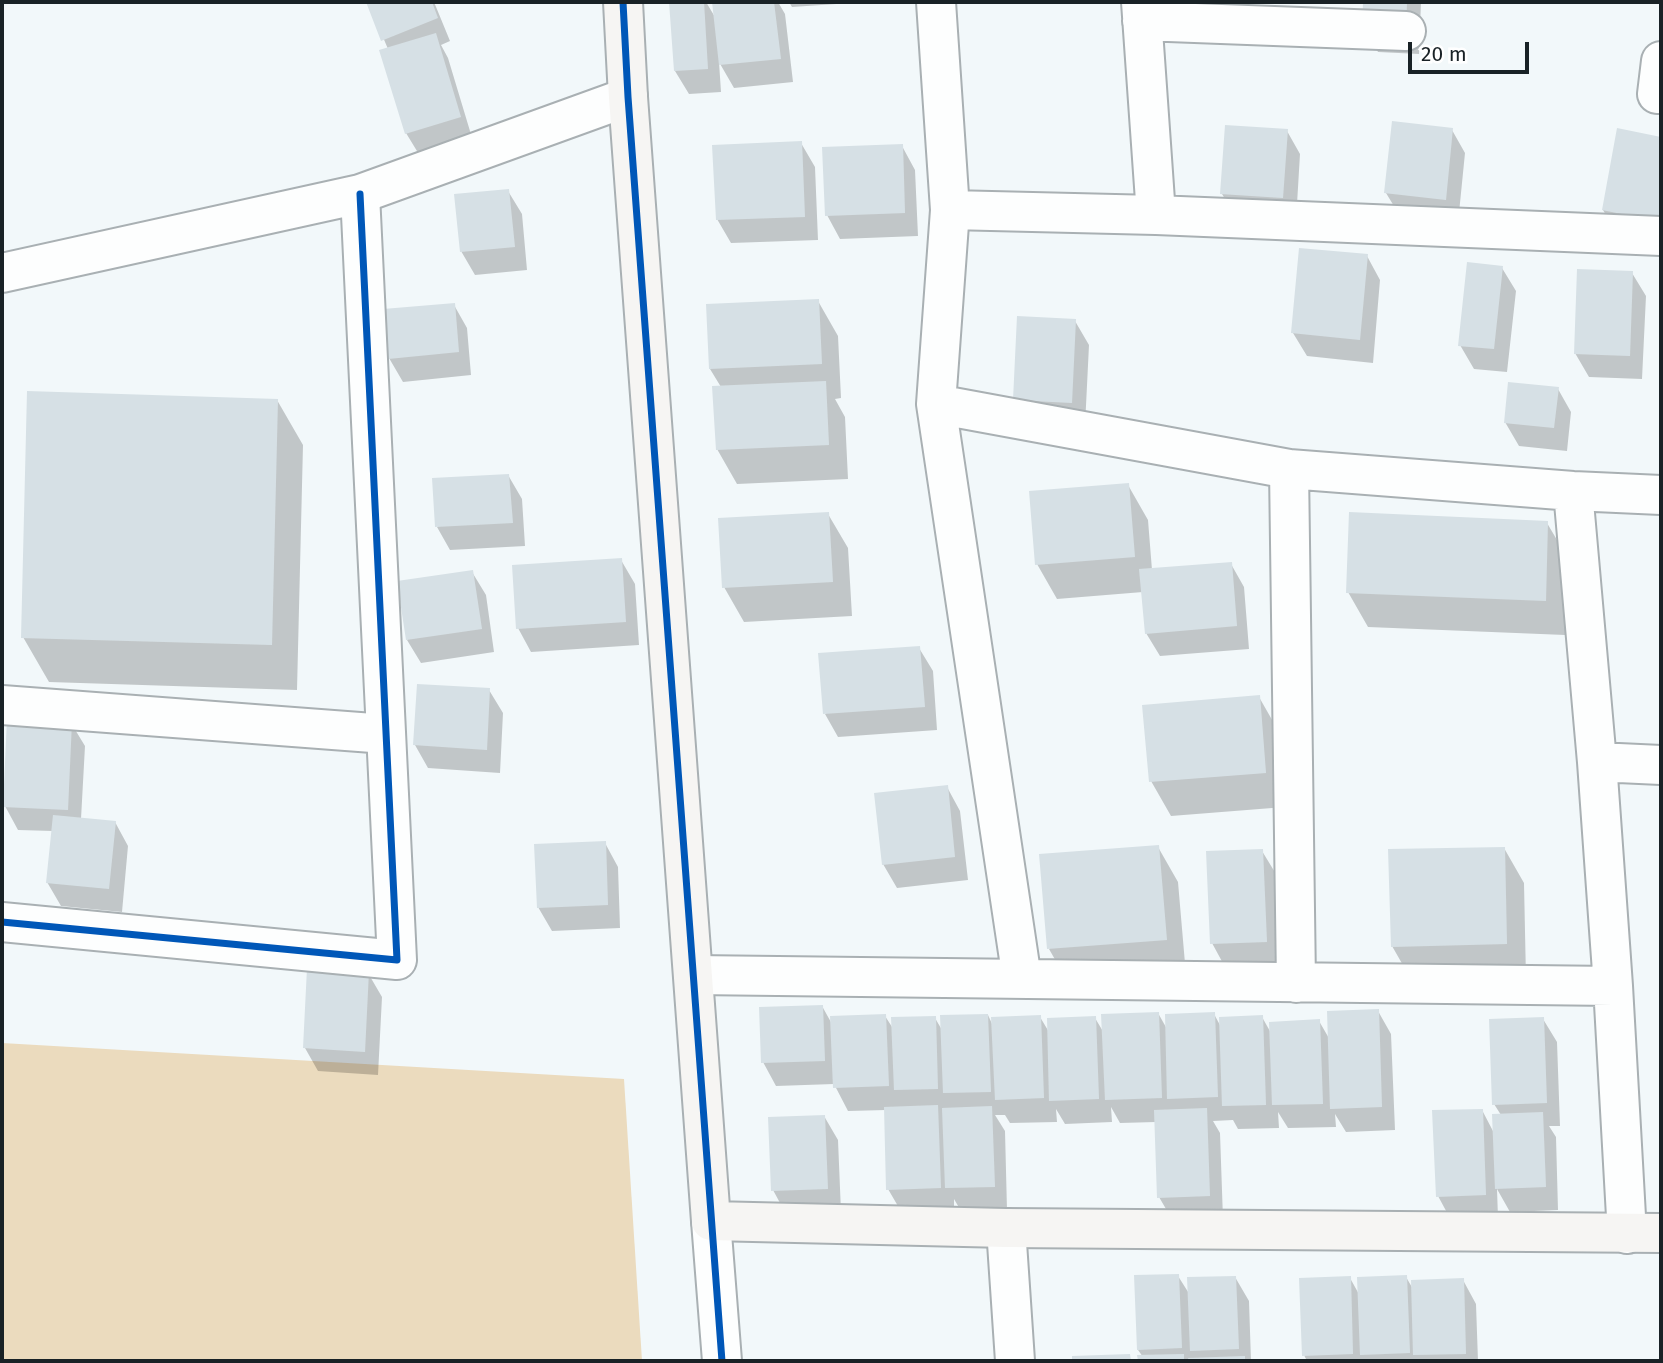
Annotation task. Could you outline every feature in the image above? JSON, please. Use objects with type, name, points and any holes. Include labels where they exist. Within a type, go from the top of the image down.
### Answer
[{"type":"street","points":[[623,2],[722,1361]]},
{"type":"street","points":[[936,2],[950,210],[936,404],[1022,979]]},
{"type":"street","points":[[1156,215],[1142,11],[1406,31]]},
{"type":"street","points":[[1661,61],[1657,94],[1661,94]]},
{"type":"street","points":[[2,273],[360,194],[628,97]]},
{"type":"street","points":[[2,922],[397,960],[360,194]]},
{"type":"street","points":[[950,210],[1156,215],[1661,236]]},
{"type":"street","points":[[936,404],[1289,469],[1573,491],[1661,495]]},
{"type":"street","points":[[1289,469],[1296,983]]},
{"type":"street","points":[[711,1221],[1006,1228],[1644,1233],[1613,986],[1573,491]]},
{"type":"street","points":[[2,705],[386,734]]},
{"type":"street","points":[[1597,762],[1661,765]]},
{"type":"street","points":[[694,975],[1613,986]]},
{"type":"street","points":[[1006,1228],[1014,1361]]},
{"type":"shaded area","points":[[2,1043],[624,1079],[642,1361],[2,1361]]},
{"type":"building","points":[[366,2],[432,2],[438,18],[381,41]]},
{"type":"building","points":[[669,2],[704,2],[708,69],[674,71]]},
{"type":"building","points":[[712,2],[774,2],[781,59],[719,65]]},
{"type":"building","points":[[1363,2],[1407,2],[1406,31],[1362,29]]},
{"type":"building","points":[[436,33],[461,117],[405,134],[379,50]]},
{"type":"building","points":[[1392,121],[1453,128],[1446,200],[1384,193]]},
{"type":"building","points":[[1225,125],[1288,129],[1283,198],[1220,194]]},
{"type":"building","points":[[1617,128],[1661,137],[1661,222],[1602,210]]},
{"type":"building","points":[[802,141],[805,217],[716,220],[712,145]]},
{"type":"building","points":[[903,144],[905,213],[825,216],[822,147]]},
{"type":"building","points":[[509,189],[515,247],[460,252],[454,194]]},
{"type":"building","points":[[1299,248],[1368,254],[1360,340],[1291,333]]},
{"type":"building","points":[[1467,262],[1503,266],[1494,349],[1458,346]]},
{"type":"building","points":[[1577,269],[1633,271],[1630,356],[1574,354]]},
{"type":"building","points":[[819,299],[822,364],[709,369],[706,304]]},
{"type":"building","points":[[455,303],[459,352],[388,359],[383,309]]},
{"type":"building","points":[[1017,316],[1076,319],[1072,403],[1013,400]]},
{"type":"building","points":[[826,381],[829,445],[716,450],[712,386]]},
{"type":"building","points":[[1508,382],[1559,387],[1554,428],[1504,423]]},
{"type":"building","points":[[27,391],[278,399],[272,645],[21,638]]},
{"type":"building","points":[[509,474],[513,523],[435,527],[432,478]]},
{"type":"building","points":[[1129,483],[1135,557],[1035,565],[1029,491]]},
{"type":"building","points":[[829,512],[833,582],[722,588],[718,518]]},
{"type":"building","points":[[1349,512],[1548,521],[1546,601],[1346,593]]},
{"type":"building","points":[[622,558],[626,622],[516,629],[512,565]]},
{"type":"building","points":[[1232,562],[1237,626],[1145,634],[1139,569]]},
{"type":"building","points":[[473,570],[482,629],[406,640],[397,581]]},
{"type":"building","points":[[920,646],[925,707],[823,714],[818,653]]},
{"type":"building","points":[[417,684],[490,688],[487,750],[413,745]]},
{"type":"building","points":[[1260,695],[1266,773],[1149,782],[1142,705]]},
{"type":"building","points":[[7,718],[72,721],[68,810],[3,807]]},
{"type":"building","points":[[948,785],[955,857],[882,865],[874,793]]},
{"type":"building","points":[[53,815],[116,821],[109,889],[46,883]]},
{"type":"building","points":[[606,841],[608,905],[537,908],[534,844]]},
{"type":"building","points":[[1159,845],[1167,940],[1047,949],[1039,854]]},
{"type":"building","points":[[1505,847],[1507,944],[1391,947],[1388,849]]},
{"type":"building","points":[[1263,849],[1267,942],[1210,944],[1206,851]]},
{"type":"building","points":[[307,968],[369,971],[365,1052],[303,1048]]},
{"type":"building","points":[[823,1005],[825,1061],[761,1063],[759,1007]]},
{"type":"building","points":[[1379,1009],[1382,1107],[1330,1109],[1327,1011]]},
{"type":"building","points":[[1159,1012],[1162,1098],[1105,1100],[1101,1014]]},
{"type":"building","points":[[1215,1012],[1218,1097],[1167,1099],[1165,1014]]},
{"type":"building","points":[[886,1014],[889,1086],[833,1088],[830,1016]]},
{"type":"building","points":[[988,1014],[991,1092],[943,1093],[940,1015]]},
{"type":"building","points":[[1041,1015],[1044,1098],[995,1100],[991,1017]]},
{"type":"building","points":[[1263,1015],[1266,1105],[1222,1106],[1219,1017]]},
{"type":"building","points":[[936,1016],[938,1089],[894,1090],[891,1017]]},
{"type":"building","points":[[1096,1016],[1099,1099],[1049,1101],[1047,1018]]},
{"type":"building","points":[[1544,1017],[1547,1103],[1492,1105],[1489,1019]]},
{"type":"building","points":[[1320,1019],[1323,1104],[1272,1105],[1269,1022]]},
{"type":"building","points":[[938,1105],[941,1188],[886,1190],[884,1107]]},
{"type":"building","points":[[992,1106],[995,1187],[945,1188],[942,1108]]},
{"type":"building","points":[[1207,1108],[1210,1196],[1157,1198],[1154,1110]]},
{"type":"building","points":[[1483,1109],[1486,1195],[1436,1197],[1432,1110]]},
{"type":"building","points":[[1543,1112],[1546,1187],[1495,1189],[1492,1114]]},
{"type":"building","points":[[825,1115],[828,1189],[771,1191],[768,1117]]},
{"type":"building","points":[[1179,1274],[1182,1348],[1137,1350],[1134,1275]]},
{"type":"building","points":[[1407,1275],[1410,1353],[1360,1355],[1357,1277]]},
{"type":"building","points":[[1236,1276],[1239,1349],[1190,1351],[1187,1277]]},
{"type":"building","points":[[1351,1276],[1353,1354],[1302,1356],[1299,1278]]},
{"type":"building","points":[[1464,1278],[1466,1354],[1413,1355],[1411,1280]]},
{"type":"building","points":[[1130,1354],[1131,1361],[1072,1361],[1072,1356]]},
{"type":"building","points":[[1184,1354],[1184,1361],[1138,1361],[1137,1355]]},
{"type":"building","points":[[1245,1356],[1245,1361],[1189,1361],[1188,1358]]},
{"type":"cycle path","points":[[623,2],[722,1361]]},
{"type":"cycle path","points":[[2,922],[397,960],[360,194]]}]
